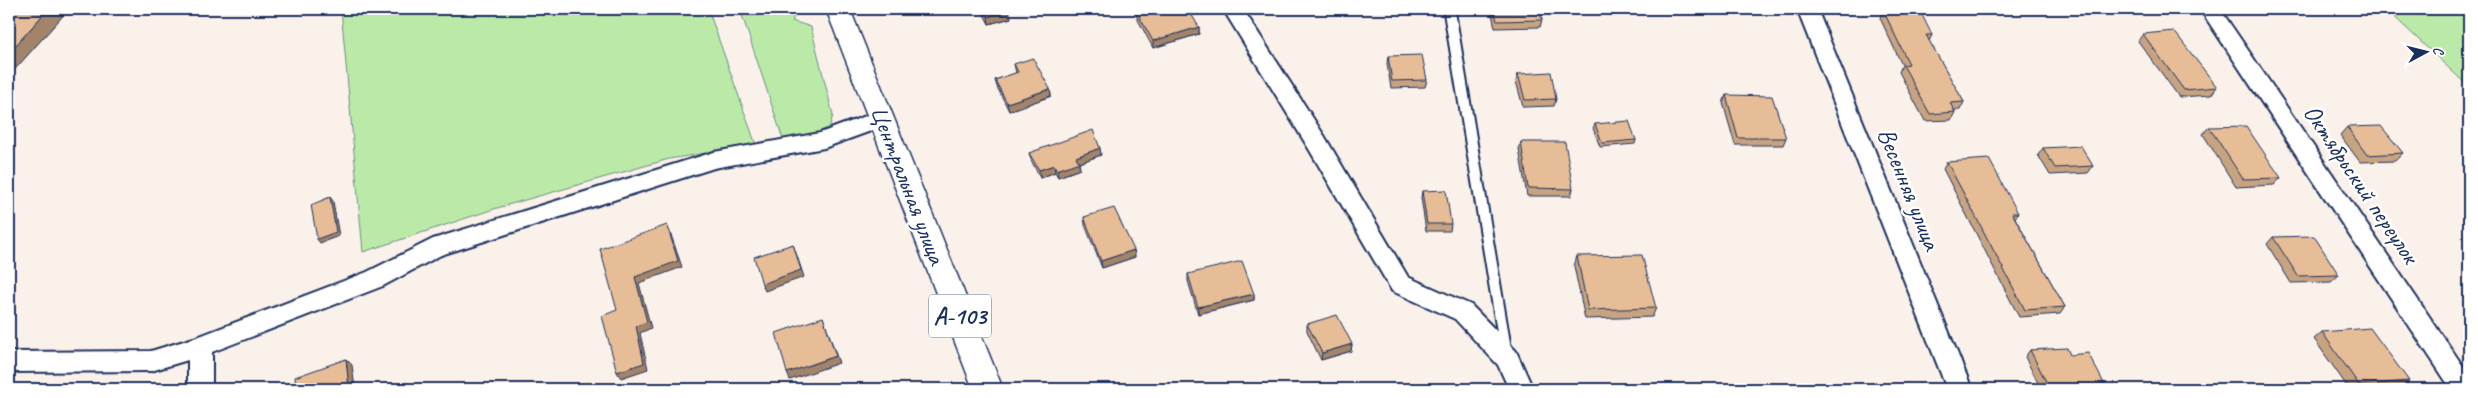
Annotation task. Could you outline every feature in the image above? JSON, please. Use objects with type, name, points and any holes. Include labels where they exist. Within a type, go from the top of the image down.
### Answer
[{"type":"main road","name":"Центральная улица","points":[[838,9],[988,389]]},
{"type":"street","points":[[1233,9],[1317,143],[1400,284],[1463,312],[1507,358],[1521,389]]},
{"type":"street","name":"Весенняя улица","points":[[1807,9],[1960,389]]},
{"type":"street","name":"Октябрьский переулок","points":[[2210,9],[2465,389]]},
{"type":"street","points":[[9,362],[151,361],[200,346],[375,279],[434,248],[575,202],[714,160],[824,140],[851,128],[882,118]]},
{"type":"street","points":[[200,346],[200,389]]},
{"type":"lane","points":[[1449,9],[1507,358]]},
{"type":"green space","points":[[341,9],[708,9],[756,145],[669,159],[497,208],[363,252]]},
{"type":"green space","points":[[740,9],[798,9],[792,21],[811,27],[833,115],[828,132],[806,140],[783,139]]},
{"type":"green space","points":[[2386,9],[2469,9],[2469,87]]},
{"type":"building","points":[[9,9],[48,9],[9,53]]},
{"type":"building","points":[[984,9],[1008,9],[1009,10],[988,17]]},
{"type":"building","points":[[1144,9],[1188,9],[1199,27],[1153,41],[1136,11]]},
{"type":"building","points":[[1494,9],[1539,9],[1542,20],[1497,21]]},
{"type":"building","points":[[1919,9],[1932,35],[1926,35],[1964,102],[1950,103],[1955,112],[1930,114],[1903,65],[1909,64],[1883,10]]},
{"type":"building","points":[[2174,31],[2217,87],[2184,90],[2143,34]]},
{"type":"building","points":[[1422,55],[1427,80],[1392,81],[1388,56]]},
{"type":"building","points":[[1033,58],[1050,89],[1007,103],[995,80],[1018,72],[1014,64]]},
{"type":"building","points":[[1551,72],[1556,99],[1525,100],[1518,74]]},
{"type":"building","points":[[1726,95],[1772,96],[1786,138],[1738,138]]},
{"type":"building","points":[[1629,121],[1636,140],[1602,143],[1595,124]]},
{"type":"building","points":[[2246,126],[2281,178],[2243,179],[2209,127]]},
{"type":"building","points":[[2381,126],[2403,153],[2367,155],[2347,127]]},
{"type":"building","points":[[1093,130],[1100,148],[1076,157],[1079,162],[1057,170],[1054,165],[1039,170],[1029,153]]},
{"type":"building","points":[[1521,142],[1565,142],[1573,189],[1528,188]]},
{"type":"building","points":[[2081,146],[2093,166],[2055,168],[2043,148]]},
{"type":"building","points":[[1989,159],[2018,213],[2012,213],[2065,307],[2025,310],[1947,162]]},
{"type":"building","points":[[1446,190],[1451,224],[1427,224],[1422,191]]},
{"type":"building","points":[[330,197],[336,232],[317,239],[311,205]]},
{"type":"building","points":[[1114,208],[1134,250],[1101,261],[1084,217]]},
{"type":"building","points":[[667,225],[678,261],[635,277],[647,322],[636,326],[644,363],[617,372],[602,316],[617,310],[600,249]]},
{"type":"building","points":[[2314,236],[2339,275],[2298,276],[2273,237]]},
{"type":"building","points":[[793,244],[801,270],[762,284],[754,257]]},
{"type":"building","points":[[1642,255],[1656,308],[1588,310],[1577,256]]},
{"type":"building","points":[[1242,261],[1254,294],[1198,307],[1188,274]]},
{"type":"building","points":[[1337,315],[1352,344],[1322,353],[1307,324]]},
{"type":"building","points":[[823,317],[836,356],[787,373],[776,333]]},
{"type":"building","points":[[2370,328],[2409,381],[2359,385],[2322,332]]},
{"type":"building","points":[[2067,348],[2070,355],[2088,353],[2107,389],[2050,389],[2030,350]]},
{"type":"building","points":[[346,359],[349,389],[296,389],[295,377]]}]
